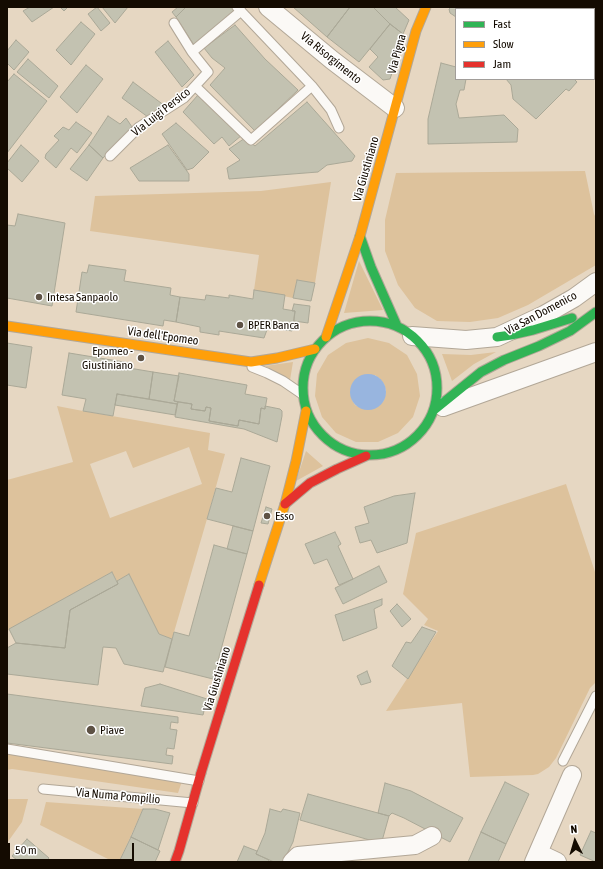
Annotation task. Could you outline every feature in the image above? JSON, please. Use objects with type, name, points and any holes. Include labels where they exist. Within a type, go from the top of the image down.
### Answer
[{"type":"main road","name":"Via Pigna","points":[[395,108],[416,31],[426,7]]},
{"type":"main road","name":"Via Giustiniano","points":[[326,337],[360,236],[395,108]]},
{"type":"main road","points":[[360,236],[371,267],[397,326]]},
{"type":"main road","points":[[497,337],[533,330],[596,311]]},
{"type":"main road","points":[[434,410],[481,372],[504,360],[539,346],[570,331],[596,311]]},
{"type":"main road","points":[[360,322],[379,322],[397,326],[412,336],[424,348],[432,362],[437,378],[438,394],[434,410],[428,423],[419,435],[408,444],[395,451],[381,455],[366,456],[347,452],[329,442],[316,428],[306,411],[302,394],[303,378],[307,363],[315,349],[326,337],[342,327],[360,322]]},
{"type":"main road","name":"Via dell'Epomeo","points":[[7,326],[251,362],[277,358],[315,349]]},
{"type":"main road","name":"Via Giustiniano","points":[[175,862],[180,851],[200,777],[285,504],[296,461],[306,411]]},
{"type":"main road","points":[[285,504],[310,483],[337,468],[366,456]]},
{"type":"main road","points":[[180,851],[180,862]]},
{"type":"street","name":"Via Risorgimento","points":[[268,7],[332,60],[395,108]]},
{"type":"street","name":"Via San Domenico","points":[[412,336],[466,340],[497,337],[544,315],[574,298],[596,282]]},
{"type":"street","points":[[434,410],[596,352]]},
{"type":"street","points":[[557,862],[536,858],[568,768]]},
{"type":"street","points":[[292,862],[298,856],[415,845],[432,836]]},
{"type":"lane","points":[[174,23],[192,52],[239,9],[312,86],[332,110],[339,128]]},
{"type":"lane","name":"Via Luigi Persico","points":[[110,156],[139,127],[184,98],[208,72],[192,52]]},
{"type":"lane","name":"Via Luigi Persico","points":[[195,86],[251,140],[312,86]]},
{"type":"lane","name":"Via dell'Epomeo","points":[[7,330],[250,366],[283,381],[302,394]]},
{"type":"lane","points":[[568,768],[596,696]]},
{"type":"lane","points":[[7,749],[200,777]]},
{"type":"lane","name":"Via Numa Pompilio","points":[[43,789],[193,803]]},
{"type":"shaded area","points":[[585,171],[596,218],[596,265],[528,305],[498,318],[470,322],[437,321],[415,308],[398,285],[385,251],[385,220],[396,173]]},
{"type":"shaded area","points":[[331,182],[315,283],[297,280],[293,298],[254,290],[259,255],[90,231],[95,196],[261,191]]},
{"type":"shaded area","points":[[359,261],[383,310],[344,313]]},
{"type":"shaded area","points":[[368,338],[389,343],[407,355],[417,374],[420,396],[413,417],[398,433],[378,442],[356,442],[336,433],[322,417],[315,396],[317,374],[328,355],[346,343]],"holes":[[[375,375],[380,379],[386,390],[383,402],[361,408],[355,405],[352,400]]]},
{"type":"shaded area","points":[[496,352],[474,364],[452,381],[442,354],[471,355]]},
{"type":"shaded area","points":[[293,362],[290,380],[265,366]]},
{"type":"shaded area","points":[[57,406],[210,433],[208,450],[225,454],[172,639],[159,634],[129,574],[117,581],[112,572],[7,631],[7,480],[73,462]],"holes":[[[189,447],[202,484],[110,518],[90,464],[126,451],[133,468]]]},
{"type":"shaded area","points":[[306,451],[323,466],[296,481]]},
{"type":"shaded area","points":[[566,484],[596,572],[596,682],[590,688],[556,758],[549,767],[538,774],[533,775],[470,777],[462,703],[386,711],[438,631],[424,625],[428,619],[403,594],[416,533]]},
{"type":"shaded area","points":[[7,754],[182,781],[178,793],[12,769],[7,770]]},
{"type":"shaded area","points":[[7,799],[28,799],[22,822],[7,843]]},
{"type":"shaded area","points":[[46,802],[143,809],[119,862],[107,862],[108,859],[40,825]]},
{"type":"water","points":[[368,374],[381,379],[386,392],[381,405],[368,410],[355,405],[350,392],[355,379]]},
{"type":"building","points":[[30,7],[54,7],[32,22],[23,11]]},
{"type":"building","points":[[60,7],[68,7],[64,11]]},
{"type":"building","points":[[97,7],[110,23],[101,31],[88,14]]},
{"type":"building","points":[[102,7],[128,7],[115,23]]},
{"type":"building","points":[[178,7],[186,7],[176,17],[172,12]]},
{"type":"building","points":[[186,7],[231,7],[236,11],[194,45],[176,17]]},
{"type":"building","points":[[293,7],[350,7],[327,37]]},
{"type":"building","points":[[350,7],[373,7],[390,24],[359,62],[327,37]]},
{"type":"building","points":[[373,7],[395,7],[409,20],[403,34],[390,24]]},
{"type":"building","points":[[451,7],[472,7],[455,8],[455,16],[450,13],[449,9]]},
{"type":"building","points":[[504,7],[568,7],[567,8],[503,8]]},
{"type":"building","points":[[570,7],[586,8],[570,8]]},
{"type":"building","points":[[81,22],[95,34],[71,65],[56,50]]},
{"type":"building","points":[[390,24],[403,34],[390,79],[383,80],[369,67],[378,57],[370,49]]},
{"type":"building","points":[[595,24],[596,25],[596,36],[595,35]]},
{"type":"building","points":[[235,25],[265,59],[298,90],[255,131],[210,85],[225,68],[212,58],[204,48]]},
{"type":"building","points":[[595,35],[596,36],[595,56]]},
{"type":"building","points":[[16,40],[29,52],[14,70],[7,63],[7,51]]},
{"type":"building","points":[[168,41],[194,75],[182,87],[155,52]]},
{"type":"building","points":[[28,59],[58,86],[49,98],[17,72]]},
{"type":"building","points":[[441,63],[455,67],[455,80],[466,80],[464,90],[460,90],[456,104],[459,118],[504,115],[518,129],[517,142],[428,144],[428,119]]},
{"type":"building","points":[[86,65],[103,79],[77,113],[60,97]]},
{"type":"building","points":[[14,74],[47,101],[7,153],[7,82]]},
{"type":"building","points":[[507,80],[575,80],[577,82],[569,91],[566,89],[536,119],[513,99],[511,85]]},
{"type":"building","points":[[133,82],[165,106],[148,117],[122,98]]},
{"type":"building","points":[[198,95],[242,135],[229,146],[222,137],[214,144],[183,112]]},
{"type":"building","points":[[307,102],[355,156],[352,161],[327,165],[318,172],[229,179],[227,168],[240,160],[229,149],[245,138],[255,146]]},
{"type":"building","points":[[108,116],[120,124],[126,118],[132,127],[103,158],[89,145]]},
{"type":"building","points":[[76,122],[92,133],[77,153],[71,148],[56,168],[45,158],[46,154],[59,140],[54,136],[63,127],[69,130]]},
{"type":"building","points":[[176,123],[209,152],[193,168],[187,170],[162,134]]},
{"type":"building","points":[[21,145],[39,161],[22,182],[7,168],[7,163]]},
{"type":"building","points":[[89,145],[103,158],[87,181],[70,169]]},
{"type":"building","points":[[168,145],[189,174],[189,181],[139,181],[130,168]]},
{"type":"building","points":[[18,214],[65,223],[52,306],[7,298],[7,225],[15,226]]},
{"type":"building","points":[[89,265],[126,270],[124,281],[171,288],[170,295],[180,297],[176,322],[164,320],[163,326],[76,312],[82,272],[87,273]]},
{"type":"building","points":[[297,280],[315,283],[311,301],[293,298]]},
{"type":"building","points":[[254,290],[285,295],[283,309],[295,311],[292,331],[268,327],[264,338],[219,331],[219,335],[200,332],[200,327],[176,322],[180,297],[205,300],[206,295],[229,298],[229,295],[253,299]]},
{"type":"building","points":[[294,304],[310,306],[308,323],[294,321],[295,311],[292,311]]},
{"type":"building","points":[[7,343],[32,347],[26,388],[7,385]]},
{"type":"building","points":[[69,353],[130,363],[129,368],[153,372],[149,399],[117,394],[113,416],[83,411],[86,399],[62,395]]},
{"type":"building","points":[[153,372],[179,376],[174,401],[178,402],[177,404],[149,399]]},
{"type":"building","points":[[179,373],[247,385],[245,394],[267,398],[265,409],[261,408],[259,424],[239,420],[238,426],[209,421],[211,408],[206,407],[205,411],[191,409],[192,404],[174,401]]},
{"type":"building","points":[[117,394],[177,404],[175,415],[115,405]]},
{"type":"building","points":[[178,402],[192,404],[191,409],[205,411],[206,407],[211,408],[209,421],[238,426],[239,420],[259,424],[261,408],[265,409],[265,406],[280,409],[282,411],[282,416],[277,442],[244,429],[175,417]]},
{"type":"building","points":[[241,458],[270,466],[253,531],[207,519],[216,488],[232,492]]},
{"type":"building","points":[[415,493],[407,543],[377,553],[371,540],[360,543],[355,527],[369,523],[364,507],[394,496]]},
{"type":"building","points":[[266,507],[272,509],[268,524],[261,523]]},
{"type":"building","points":[[233,526],[253,531],[247,554],[227,549]]},
{"type":"building","points":[[335,532],[341,544],[338,546],[353,579],[339,585],[327,559],[314,564],[305,544]]},
{"type":"building","points":[[214,545],[247,554],[213,679],[165,667],[174,632],[189,636]]},
{"type":"building","points":[[379,566],[387,582],[343,604],[335,588]]},
{"type":"building","points":[[112,572],[118,584],[70,610],[65,648],[16,643],[9,629]]},
{"type":"building","points":[[129,574],[159,634],[172,639],[163,672],[124,664],[116,648],[103,647],[98,685],[7,674],[7,648],[16,643],[65,648],[70,610],[118,584],[117,581]]},
{"type":"building","points":[[382,599],[382,605],[374,609],[377,628],[343,641],[335,615]]},
{"type":"building","points":[[397,604],[411,619],[402,627],[390,611]]},
{"type":"building","points":[[422,627],[436,632],[408,679],[392,666],[406,642],[411,643]]},
{"type":"building","points":[[367,671],[371,682],[361,685],[357,676]]},
{"type":"building","points":[[160,684],[207,699],[203,715],[141,706],[145,688]]},
{"type":"building","points":[[7,694],[178,717],[178,723],[171,722],[170,729],[177,730],[174,749],[167,748],[166,755],[173,756],[172,764],[7,743]]},
{"type":"building","points":[[505,782],[529,794],[506,844],[481,832]]},
{"type":"building","points":[[385,783],[411,791],[463,818],[450,842],[392,813],[389,816],[378,813]]},
{"type":"building","points":[[308,794],[389,816],[382,841],[380,843],[300,820]]},
{"type":"building","points":[[143,809],[155,809],[170,813],[158,850],[131,837]]},
{"type":"building","points":[[270,809],[281,812],[283,809],[300,813],[293,842],[283,862],[274,862],[256,854],[265,833]]},
{"type":"building","points":[[591,831],[596,833],[596,862],[580,855]]},
{"type":"building","points":[[481,832],[506,844],[498,862],[468,862]]},
{"type":"building","points":[[131,837],[160,851],[155,862],[119,862]]},
{"type":"building","points":[[27,839],[49,858],[46,862],[15,862],[17,860],[12,856]]},
{"type":"building","points":[[244,846],[257,851],[256,854],[269,860],[268,862],[237,862]]},
{"type":"traffic: fast","points":[[360,236],[371,267],[397,326]]},
{"type":"traffic: fast","points":[[434,410],[481,372],[504,360],[539,346],[570,331],[596,312]]},
{"type":"traffic: fast","points":[[497,337],[533,330],[572,318]]},
{"type":"traffic: fast","points":[[363,321],[377,321],[396,326],[418,340],[432,362],[436,375],[437,388],[436,401],[432,414],[418,436],[396,450],[377,455],[363,455],[344,450],[322,436],[308,414],[303,395],[303,381],[308,362],[322,340],[344,326],[363,321]]},
{"type":"traffic: slow","points":[[326,337],[360,236],[416,31],[426,7]]},
{"type":"traffic: slow","points":[[7,326],[251,362],[277,358],[315,349]]},
{"type":"traffic: slow","points":[[259,585],[285,504],[296,461],[306,411]]},
{"type":"traffic: jam","points":[[285,504],[310,483],[366,456]]},
{"type":"traffic: jam","points":[[220,711],[259,585]]},
{"type":"traffic: jam","points":[[201,773],[220,711]]},
{"type":"traffic: jam","points":[[175,862],[201,773]]},
{"type":"place","name":"Intesa Sanpaolo","points":[[39,297]]},
{"type":"place","name":"BPER Banca","points":[[240,325]]},
{"type":"place","name":"Epomeo - Giustiniano","points":[[141,358]]},
{"type":"place","name":"Esso","points":[[267,516]]},
{"type":"place","name":"Piave","points":[[91,730]]}]
